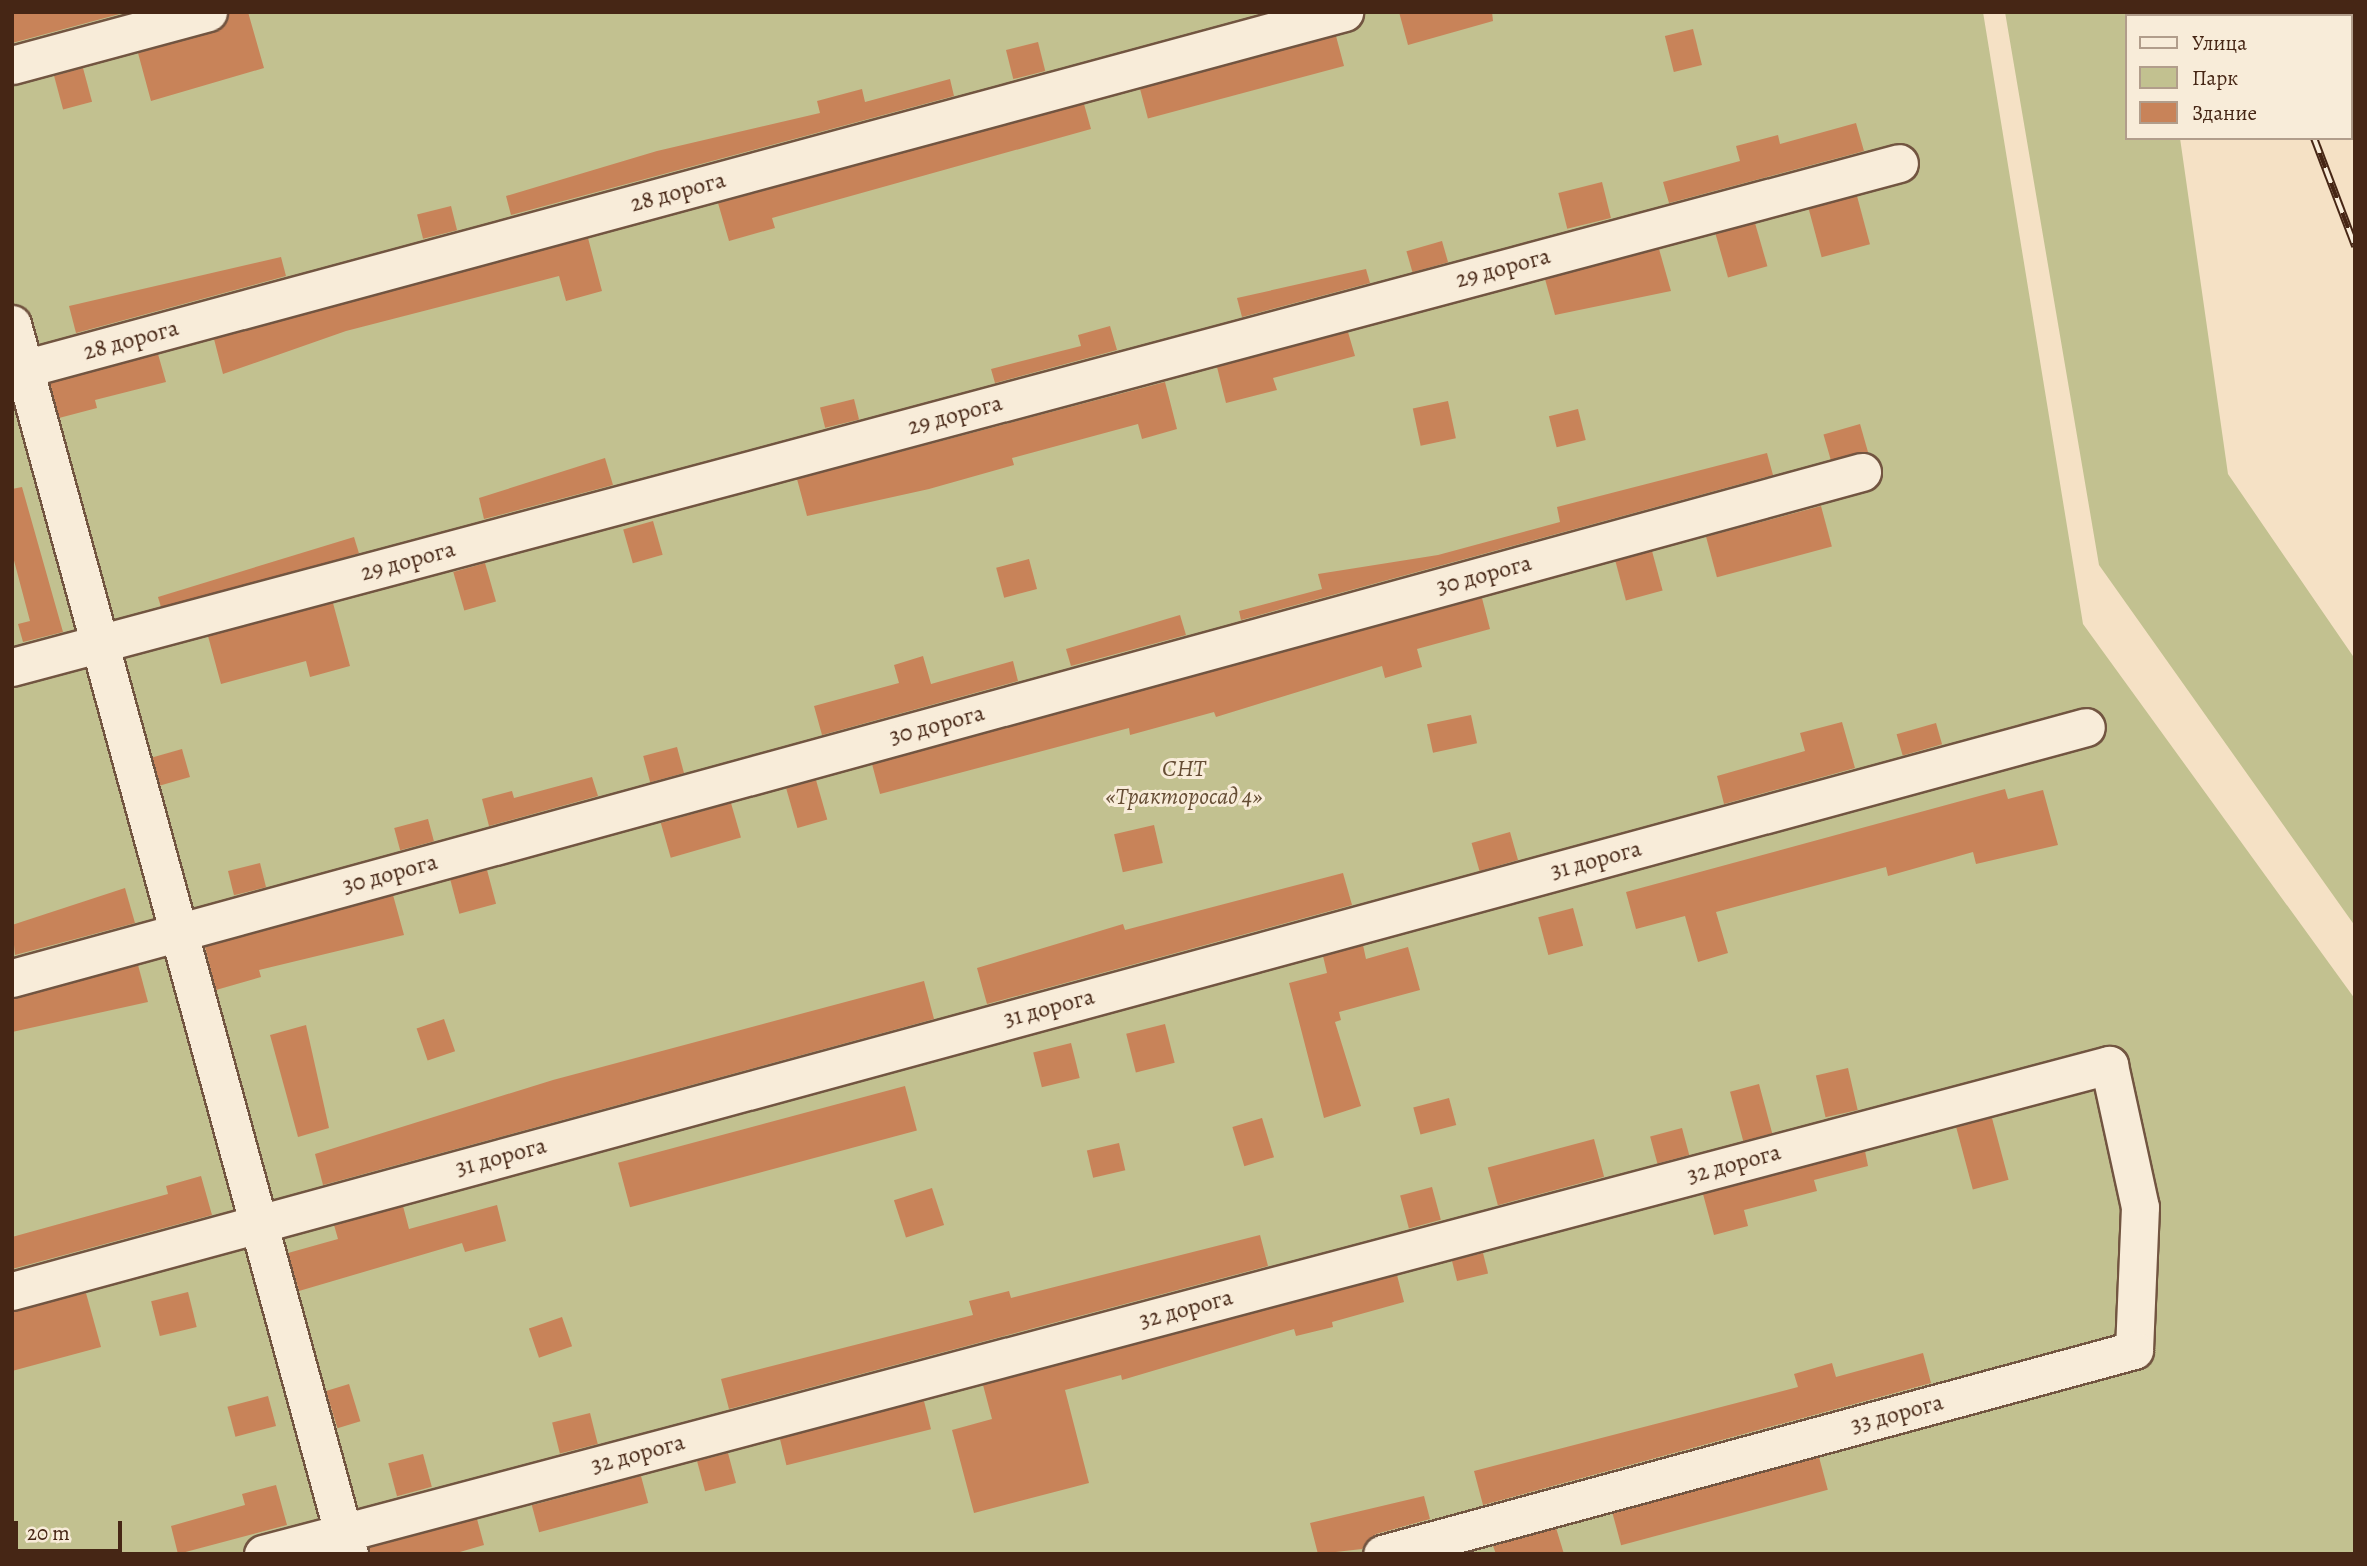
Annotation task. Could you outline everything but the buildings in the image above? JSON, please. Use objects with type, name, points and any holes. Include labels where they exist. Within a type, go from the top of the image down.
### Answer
[{"type":"street","points":[[12,65],[208,12]]},
{"type":"street","name":"28 дорога","points":[[18,370],[1344,12]]},
{"type":"street","name":"29 дорога","points":[[12,667],[1899,163]]},
{"type":"street","points":[[12,324],[18,370],[99,643],[346,1543]]},
{"type":"street","name":"30 дорога","points":[[12,978],[1862,472]]},
{"type":"street","name":"31 дорога","points":[[12,1291],[2086,727]]},
{"type":"street","name":"32 дорога","points":[[263,1554],[346,1543],[2109,1066]]},
{"type":"street","name":"33 дорога","points":[[1382,1554],[2134,1350],[2140,1208],[2109,1066]]},
{"type":"green space","name":"СНТ «Тракторосад 4»","points":[[12,12],[1983,12],[2083,624],[2355,999],[2355,1554],[12,1554]]},
{"type":"green space","points":[[2005,12],[2161,12],[2126,14],[2126,140],[2180,140],[2228,474],[2355,659],[2355,926],[2099,565]]},
{"type":"railway","points":[[2315,140],[2355,246]]}]
